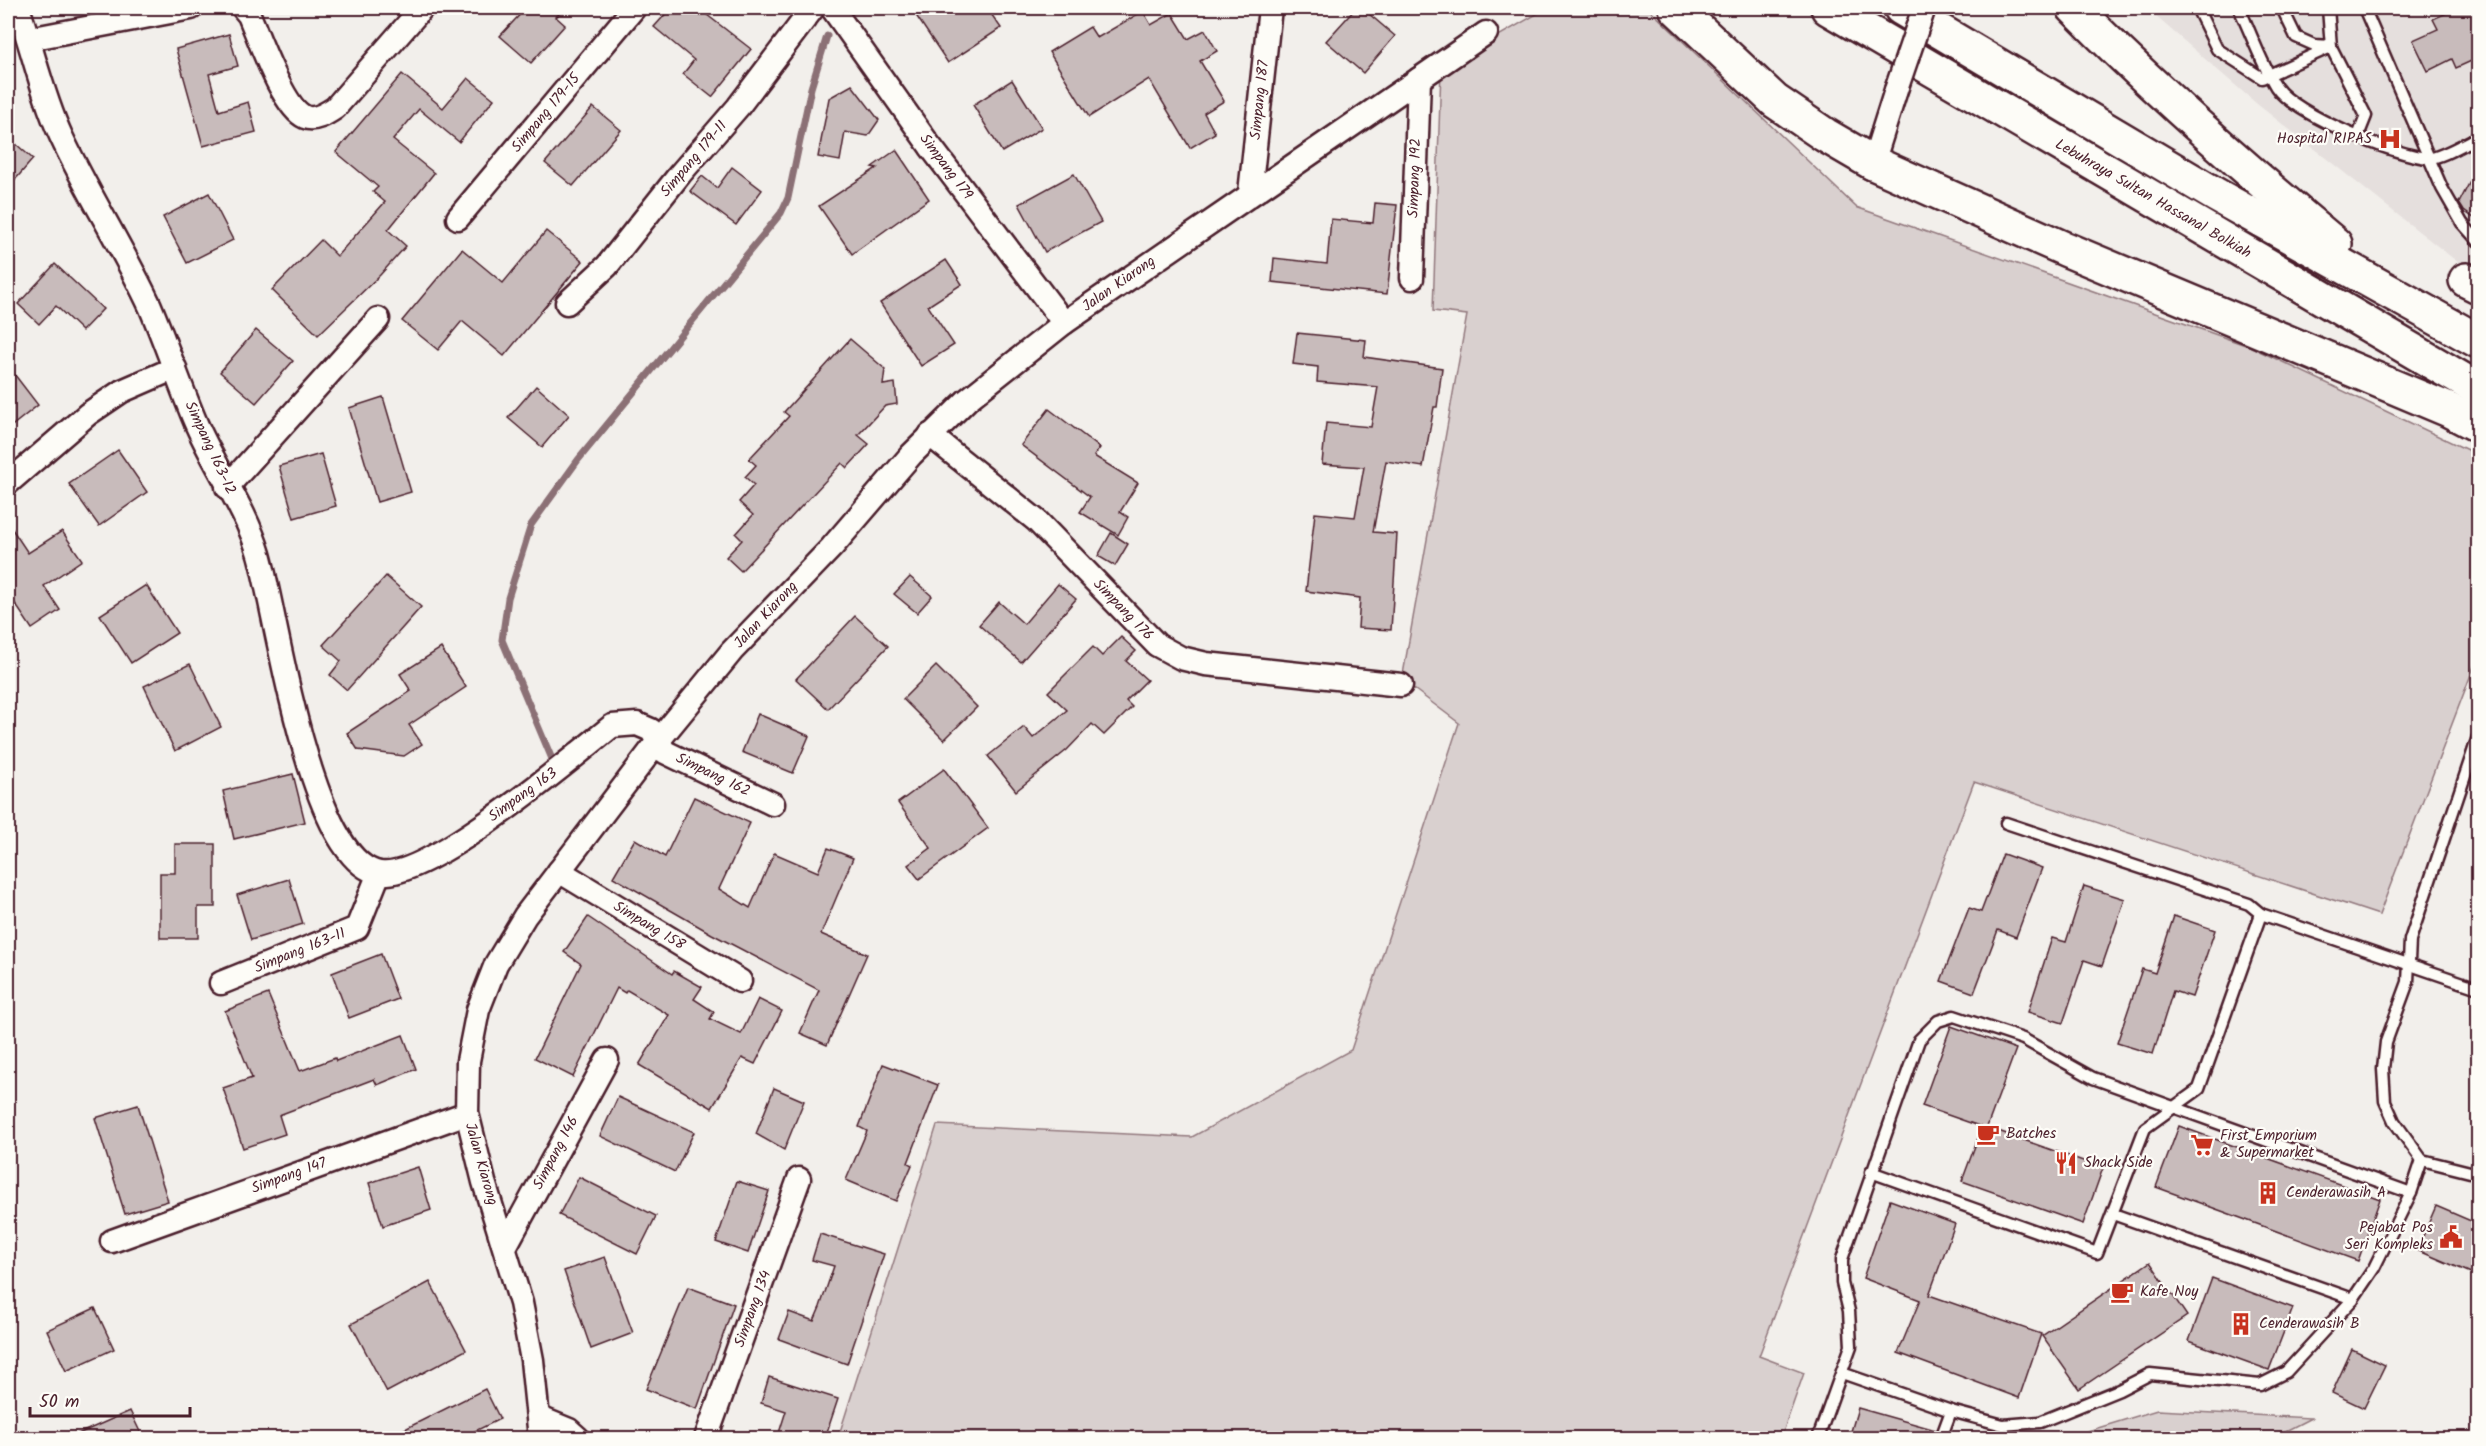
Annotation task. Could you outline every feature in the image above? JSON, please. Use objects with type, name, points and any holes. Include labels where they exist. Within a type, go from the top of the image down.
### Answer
[{"type":"main road","points":[[1677,8],[1775,101],[1873,163],[2065,249],[2478,424]]},
{"type":"main road","name":"Lebuhraya Sultan Hassanal Bolkiah","points":[[1828,8],[2478,389]]},
{"type":"main road","points":[[1901,8],[2207,190],[2478,341]]},
{"type":"main road","points":[[2074,8],[2166,96],[2278,197],[2398,295]]},
{"type":"street","points":[[19,25],[184,8]]},
{"type":"street","points":[[243,8],[249,15],[286,97],[295,111],[307,118],[322,116],[335,108],[422,8]]},
{"type":"street","name":"Simpang 179-15","points":[[458,218],[634,8]]},
{"type":"street","name":"Simpang 179-11","points":[[567,303],[607,266],[680,174],[738,107],[813,8]]},
{"type":"street","name":"Simpang 179","points":[[832,8],[930,146],[1064,323]]},
{"type":"street","name":"Simpang 187","points":[[1250,193],[1270,8]]},
{"type":"street","points":[[1873,163],[1924,8]]},
{"type":"street","name":"Simpang 163-12","points":[[19,25],[61,135],[150,307],[196,423],[227,487],[246,519],[259,555],[297,726],[320,792],[344,844],[359,864],[379,873]]},
{"type":"street","name":"Jalan Kiarong","points":[[540,1428],[521,1303],[506,1247],[484,1182],[467,1113],[468,1060],[478,1010],[496,964],[525,916],[659,741],[732,651],[832,547],[930,435],[967,400],[1064,323],[1486,33]]},
{"type":"street","name":"Simpang 192","points":[[1412,278],[1419,79]]},
{"type":"street","points":[[227,487],[378,319]]},
{"type":"street","points":[[8,483],[88,414],[122,391],[175,368]]},
{"type":"street","name":"Simpang 176","points":[[930,435],[1036,521],[1157,645],[1181,658],[1206,664],[1401,685]]},
{"type":"street","name":"Simpang 163","points":[[379,873],[398,873],[420,864],[506,810],[612,726],[637,724],[651,730],[659,741]]},
{"type":"street","name":"Simpang 162","points":[[659,741],[665,752],[773,804]]},
{"type":"street","name":"Simpang 158","points":[[559,871],[740,981]]},
{"type":"street","name":"Simpang 163-11","points":[[220,983],[357,928],[379,873]]},
{"type":"street","name":"Simpang 146","points":[[506,1247],[607,1060]]},
{"type":"street","name":"Simpang 147","points":[[112,1241],[467,1113]]},
{"type":"street","name":"Simpang 134","points":[[706,1438],[799,1179]]},
{"type":"street","points":[[540,1428],[569,1430],[578,1438]]},
{"type":"lane","points":[[2197,8],[2217,49],[2262,78],[2331,46]]},
{"type":"lane","points":[[2239,8],[2277,88],[2292,102],[2331,125],[2400,153],[2431,159],[2478,137]]},
{"type":"lane","points":[[2283,8],[2296,37],[2314,45],[2331,46]]},
{"type":"lane","points":[[2328,8],[2331,46],[2367,116],[2358,136]]},
{"type":"lane","points":[[2364,8],[2442,188],[2462,223],[2476,238]]},
{"type":"lane","points":[[2478,739],[2410,940],[2408,982],[2386,1042],[2383,1069],[2385,1101],[2394,1121],[2422,1160],[2478,1174]]},
{"type":"lane","points":[[2006,823],[2249,904],[2261,914],[2478,988]]},
{"type":"lane","points":[[1871,1172],[2097,1252],[2145,1128],[2199,1089],[2261,914]]},
{"type":"lane","points":[[1818,1438],[1851,1346],[1849,1311],[1842,1283],[1842,1259],[1919,1040],[1938,1021],[1954,1016],[2023,1039],[2093,1078],[2411,1193]]},
{"type":"lane","points":[[1842,1373],[1951,1411],[2003,1425],[2040,1422],[2119,1390],[2150,1374],[2260,1385],[2286,1372],[2353,1299],[2374,1268],[2411,1193],[2422,1160]]},
{"type":"lane","points":[[2113,1214],[2353,1299]]},
{"type":"lane","points":[[1941,1438],[1951,1411]]},
{"type":"shaded area","points":[[1547,8],[1648,8],[1856,207],[2251,347],[2478,455],[2478,656],[2379,915],[1974,782],[1759,1356],[1804,1373],[1781,1438],[838,1438],[937,1125],[1192,1137],[1351,1050],[1459,723],[1402,680],[1467,315],[1433,311],[1441,69]]},
{"type":"shaded area","name":"Hospital RIPAS","points":[[2146,8],[2478,8],[2478,278],[2257,104]]},
{"type":"shaded area","points":[[2157,1410],[2311,1418],[2272,1438],[2065,1438]]},
{"type":"building","points":[[526,8],[565,8],[556,17],[565,25],[531,63],[500,36]]},
{"type":"building","points":[[671,8],[698,8],[751,49],[712,97],[683,74],[694,60],[654,27]]},
{"type":"building","points":[[911,8],[987,8],[1001,28],[948,63]]},
{"type":"building","points":[[1356,8],[1362,8],[1395,36],[1363,73],[1326,41]]},
{"type":"building","points":[[2458,8],[2478,8],[2478,58],[2456,68],[2452,59],[2428,71],[2413,40],[2438,29],[2433,19]]},
{"type":"building","points":[[1143,11],[1151,25],[1172,13],[1188,39],[1205,30],[1217,51],[1200,61],[1224,101],[1204,113],[1215,133],[1190,148],[1149,79],[1089,117],[1049,52],[1090,27],[1097,38]]},
{"type":"building","points":[[229,34],[238,66],[209,74],[219,111],[248,102],[256,132],[203,146],[176,49]]},
{"type":"building","points":[[402,74],[443,108],[468,78],[494,99],[459,142],[419,109],[393,140],[434,173],[388,230],[406,246],[380,275],[318,335],[272,290],[321,240],[337,256],[385,202],[373,192],[378,187],[336,152]]},
{"type":"building","points":[[1012,80],[1042,128],[1002,152],[973,105]]},
{"type":"building","points":[[852,85],[879,120],[868,136],[845,132],[840,161],[818,157],[829,98]]},
{"type":"building","points":[[593,107],[621,130],[573,186],[545,163]]},
{"type":"building","points":[[8,137],[33,159],[8,188]]},
{"type":"building","points":[[896,150],[929,199],[852,254],[819,206],[877,168],[872,167]]},
{"type":"building","points":[[2478,166],[2478,221],[2464,211],[2459,203]]},
{"type":"building","points":[[732,167],[762,190],[736,225],[690,191],[702,176],[717,188]]},
{"type":"building","points":[[1074,174],[1101,222],[1045,252],[1019,204]]},
{"type":"building","points":[[209,193],[233,240],[187,263],[163,217]]},
{"type":"building","points":[[1375,203],[1397,205],[1387,294],[1272,282],[1274,258],[1327,264],[1331,219],[1373,223]]},
{"type":"building","points":[[546,231],[583,261],[504,356],[462,321],[438,350],[402,321],[462,249],[503,283]]},
{"type":"building","points":[[946,260],[962,284],[928,306],[954,345],[921,366],[880,303]]},
{"type":"building","points":[[55,264],[103,309],[82,331],[56,306],[39,324],[18,304]]},
{"type":"building","points":[[256,330],[293,361],[256,403],[220,372]]},
{"type":"building","points":[[1297,333],[1366,340],[1364,357],[1442,368],[1437,407],[1434,407],[1423,467],[1386,461],[1373,532],[1397,534],[1391,630],[1358,628],[1360,598],[1306,591],[1315,513],[1355,517],[1364,467],[1322,464],[1326,423],[1371,427],[1378,387],[1317,382],[1318,367],[1293,364]]},
{"type":"building","points":[[850,339],[885,369],[883,385],[895,383],[897,404],[885,406],[858,435],[869,444],[847,468],[842,463],[741,571],[726,557],[742,540],[736,534],[753,515],[739,502],[754,485],[745,477],[756,465],[749,459],[789,416],[784,412]]},
{"type":"building","points":[[8,366],[38,405],[8,429]]},
{"type":"building","points":[[536,386],[569,415],[542,447],[508,418]]},
{"type":"building","points":[[383,397],[411,492],[377,502],[349,408]]},
{"type":"building","points":[[1049,409],[1100,448],[1094,456],[1138,483],[1120,512],[1128,517],[1118,535],[1080,512],[1090,497],[1021,445]]},
{"type":"building","points":[[118,450],[147,492],[99,526],[69,484]]},
{"type":"building","points":[[321,454],[336,506],[294,518],[279,466]]},
{"type":"building","points":[[8,523],[28,553],[62,531],[82,560],[44,586],[60,610],[32,629],[8,593]]},
{"type":"building","points":[[1111,533],[1128,544],[1115,566],[1098,556]]},
{"type":"building","points":[[386,576],[421,607],[347,690],[330,675],[341,661],[323,645]]},
{"type":"building","points":[[910,577],[932,596],[917,613],[894,594]]},
{"type":"building","points":[[1058,584],[1076,599],[1021,662],[979,625],[999,602],[1024,624]]},
{"type":"building","points":[[146,585],[177,633],[131,663],[100,615]]},
{"type":"building","points":[[855,616],[888,646],[828,709],[796,679]]},
{"type":"building","points":[[1121,637],[1136,651],[1126,661],[1147,680],[1126,701],[1132,707],[1104,735],[1092,724],[1067,750],[1016,791],[988,756],[1024,727],[1033,738],[1067,710],[1048,692],[1093,647],[1102,656]]},
{"type":"building","points":[[441,648],[466,687],[409,725],[422,744],[404,756],[358,750],[347,733],[411,691],[400,674]]},
{"type":"building","points":[[190,664],[221,727],[175,751],[144,686]]},
{"type":"building","points":[[936,666],[977,707],[944,740],[903,699]]},
{"type":"building","points":[[758,714],[809,736],[793,773],[742,752]]},
{"type":"building","points":[[944,769],[988,828],[919,879],[908,865],[931,848],[898,803]]},
{"type":"building","points":[[293,774],[305,822],[234,839],[223,791]]},
{"type":"building","points":[[694,797],[750,823],[719,889],[750,908],[774,853],[818,872],[828,848],[853,858],[821,934],[867,954],[827,1045],[800,1033],[819,990],[712,934],[613,877],[635,839],[665,857]]},
{"type":"building","points":[[175,844],[215,844],[215,907],[198,907],[198,938],[160,938],[160,873],[175,873]]},
{"type":"building","points":[[2003,854],[2042,868],[2016,937],[1998,930],[1974,993],[1941,981],[1969,908],[1981,912]]},
{"type":"building","points":[[289,879],[303,924],[251,940],[237,895]]},
{"type":"building","points":[[2084,886],[2125,899],[2102,966],[2084,960],[2063,1023],[2028,1012],[2052,938],[2066,942]]},
{"type":"building","points":[[2174,916],[2215,930],[2192,997],[2173,991],[2153,1054],[2117,1043],[2142,969],[2155,973]]},
{"type":"building","points":[[588,917],[672,974],[674,971],[702,987],[694,999],[714,1012],[710,1019],[741,1034],[758,999],[782,1011],[755,1064],[742,1058],[712,1108],[639,1065],[669,1015],[627,990],[625,993],[617,988],[573,1077],[535,1058],[581,964],[564,952]]},
{"type":"building","points":[[381,954],[398,999],[349,1018],[332,973]]},
{"type":"building","points":[[268,994],[300,1071],[335,1058],[336,1061],[403,1035],[416,1069],[377,1085],[374,1079],[279,1115],[285,1134],[243,1148],[223,1088],[252,1078],[225,1011]]},
{"type":"building","points":[[1951,1026],[2016,1049],[1987,1127],[2103,1168],[2083,1224],[1962,1181],[1982,1127],[1922,1106]]},
{"type":"building","points":[[883,1064],[938,1085],[908,1163],[912,1165],[896,1201],[846,1180],[867,1131],[859,1127]]},
{"type":"building","points":[[774,1088],[804,1101],[784,1150],[756,1134]]},
{"type":"building","points":[[618,1097],[694,1132],[675,1172],[600,1136]]},
{"type":"building","points":[[138,1105],[168,1201],[125,1214],[95,1118]]},
{"type":"building","name":"Cenderawasih A","points":[[2179,1126],[2380,1199],[2358,1261],[2156,1187]]},
{"type":"building","points":[[418,1167],[431,1210],[383,1226],[369,1183]]},
{"type":"building","points":[[579,1177],[656,1216],[637,1254],[559,1215]]},
{"type":"building","points":[[737,1181],[769,1191],[748,1253],[716,1242]]},
{"type":"building","points":[[1890,1200],[1955,1224],[1929,1295],[2041,1334],[2019,1398],[1898,1353],[1920,1300],[1863,1278]]},
{"type":"building","name":"Pejabat Pos Seri Kompleks","points":[[2436,1206],[2478,1224],[2478,1276],[2417,1250]]},
{"type":"building","points":[[820,1234],[884,1254],[847,1364],[779,1339],[789,1312],[814,1321],[820,1307],[834,1266],[812,1260]]},
{"type":"building","points":[[605,1257],[633,1333],[591,1349],[564,1271]]},
{"type":"building","points":[[2150,1262],[2187,1316],[2079,1389],[2042,1336]]},
{"type":"building","name":"Cenderawasih B","points":[[2212,1278],[2293,1308],[2269,1370],[2189,1341]]},
{"type":"building","points":[[430,1282],[466,1350],[387,1392],[351,1324]]},
{"type":"building","points":[[688,1287],[734,1304],[697,1409],[646,1389]]},
{"type":"building","points":[[95,1308],[114,1349],[66,1371],[47,1330]]},
{"type":"building","points":[[2352,1349],[2385,1365],[2364,1408],[2332,1393]]},
{"type":"building","points":[[769,1377],[838,1399],[825,1438],[798,1438],[779,1433],[786,1411],[761,1403]]},
{"type":"building","points":[[485,1389],[500,1419],[461,1438],[387,1438]]},
{"type":"building","points":[[1858,1408],[1936,1430],[1934,1438],[1849,1438]]},
{"type":"building","points":[[130,1411],[143,1438],[69,1438]]},
{"type":"waterway","points":[[552,759],[502,640],[508,598],[531,525],[578,460],[781,213],[788,198],[811,88],[827,36]]},
{"type":"place","name":"Hospital RIPAS","points":[[2390,139]]},
{"type":"place","name":"Batches","points":[[1988,1134]]},
{"type":"place","name":"First Emporium & Supermarket","points":[[2202,1145]]},
{"type":"place","name":"Shack Side","points":[[2066,1163]]},
{"type":"place","name":"Cenderawasih A","points":[[2268,1193]]},
{"type":"place","name":"Pejabat Pos Seri Kompleks","points":[[2451,1237]]},
{"type":"place","name":"Kafe Noy","points":[[2122,1292]]},
{"type":"place","name":"Cenderawasih B","points":[[2241,1324]]}]
